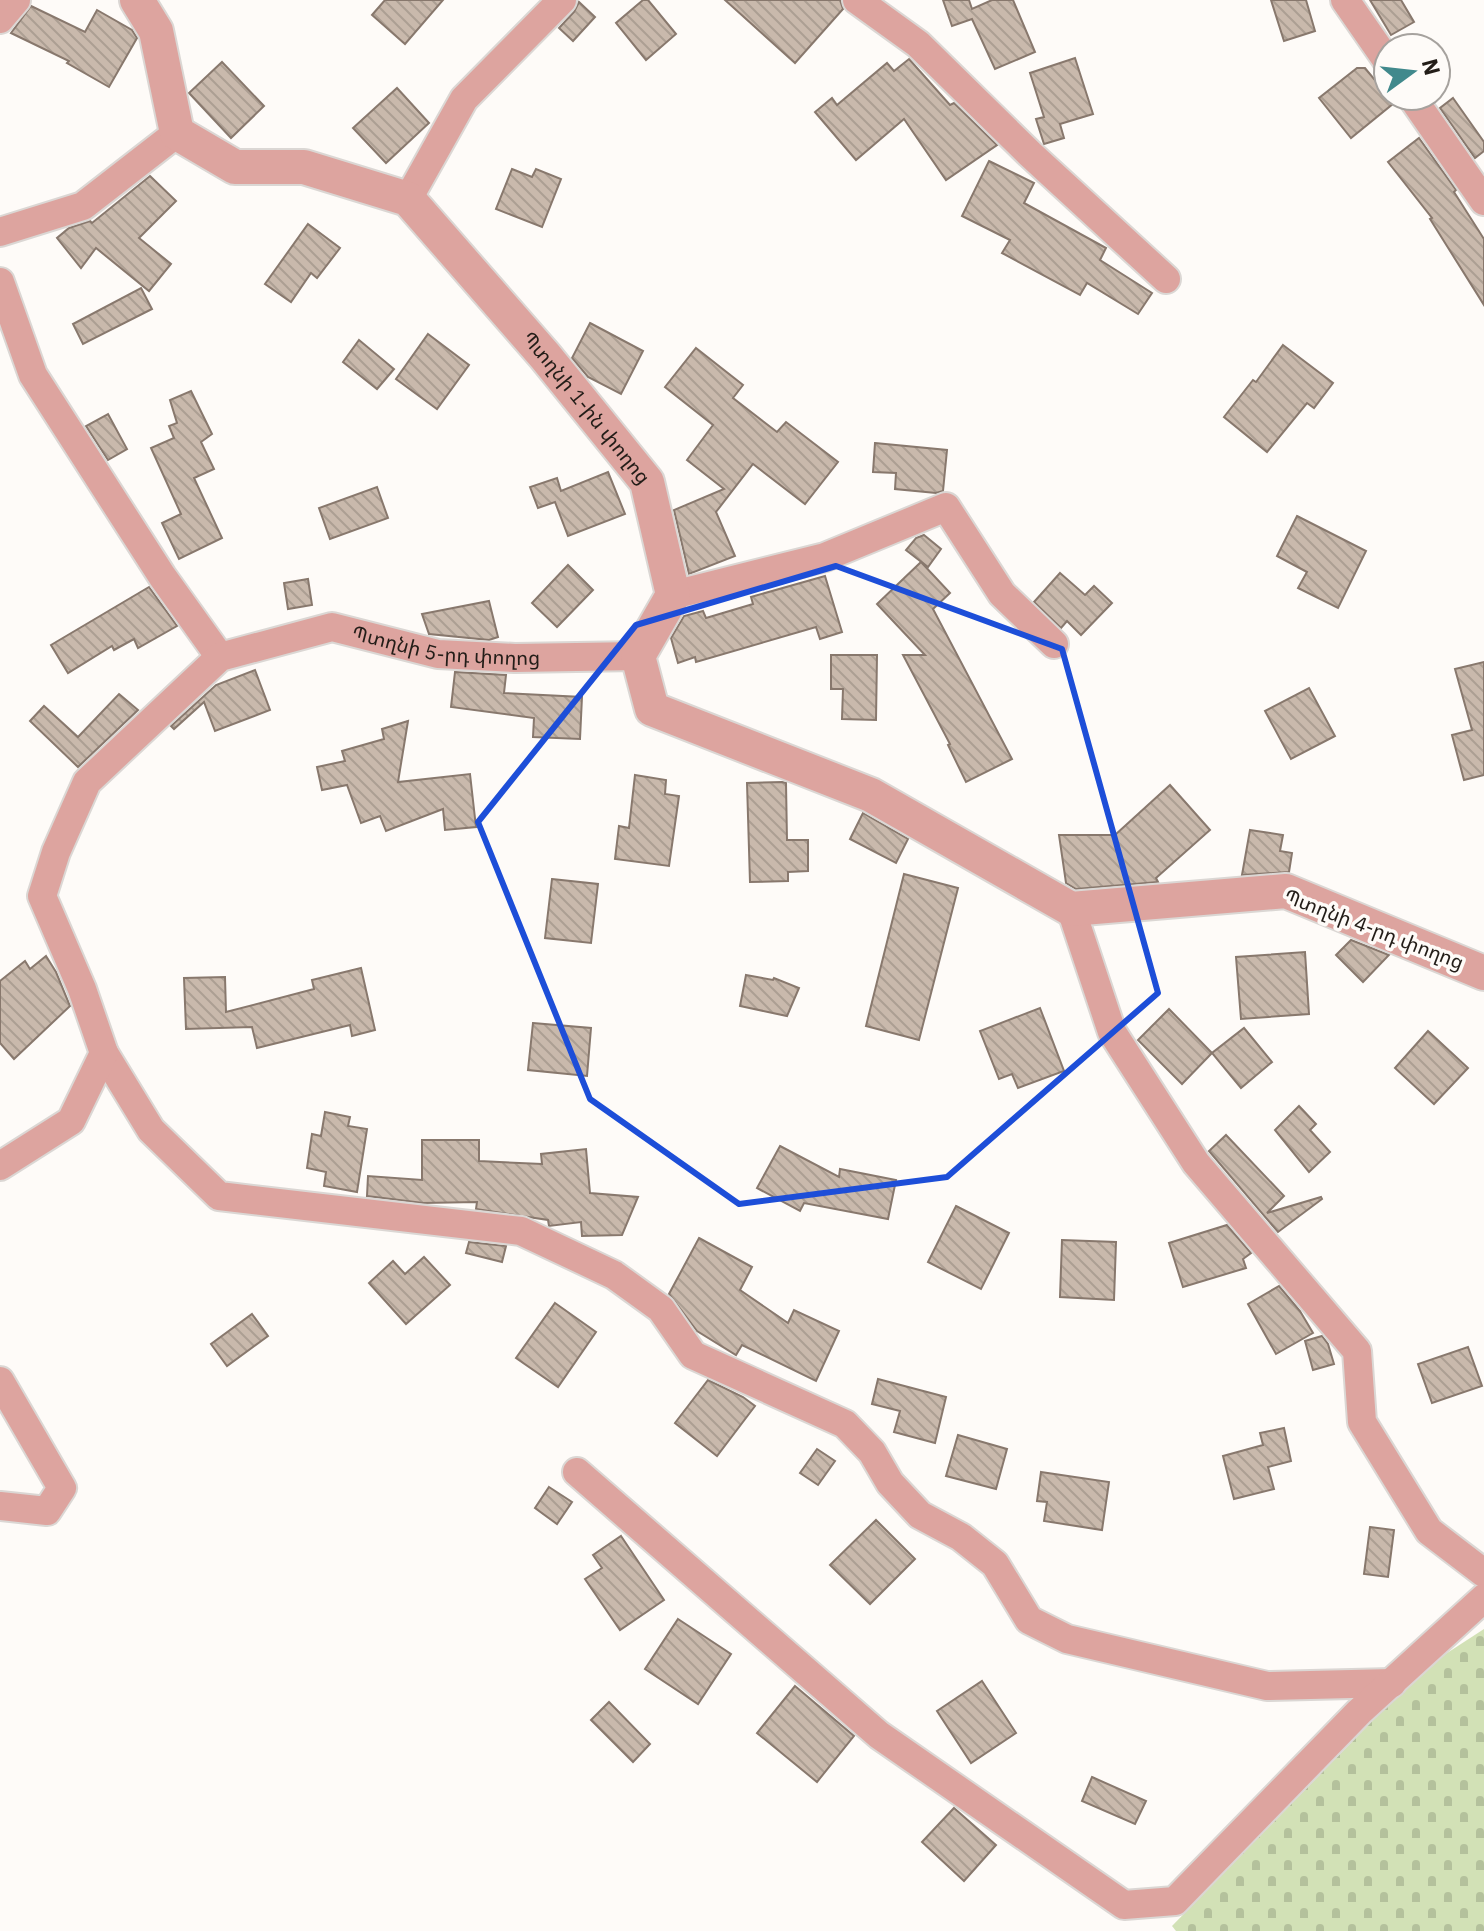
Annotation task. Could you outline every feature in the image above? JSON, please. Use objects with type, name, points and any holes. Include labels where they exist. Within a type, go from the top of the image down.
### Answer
[{"type":"street","points":[[0,19],[16,0]]},
{"type":"street","points":[[137,0],[156,31],[177,133],[235,167],[304,167],[408,199],[464,99],[562,0]]},
{"type":"street","points":[[857,0],[918,44],[1030,154],[1166,279]]},
{"type":"street","points":[[1345,0],[1372,39]]},
{"type":"street","points":[[1422,112],[1484,201]]},
{"type":"street","points":[[0,232],[83,206],[177,133]]},
{"type":"street","name":"Պտղնի 1-ին փողոց","points":[[408,199],[545,356],[647,482],[673,595]]},
{"type":"street","points":[[0,282],[33,375],[162,576],[220,657]]},
{"type":"street","points":[[1054,644],[1002,594],[946,507],[825,557],[673,595],[638,656],[652,709],[871,795],[1071,909],[1112,1032],[1196,1163],[1357,1351],[1362,1422],[1429,1531],[1484,1573]]},
{"type":"street","name":"Պտղնի 5-րդ փողոց","points":[[638,656],[515,658],[438,654],[332,627],[220,657],[87,782],[56,852],[42,896],[82,989],[104,1053],[151,1130],[219,1196],[521,1231],[614,1275],[661,1309],[693,1355],[845,1424],[872,1452],[890,1483],[920,1515],[961,1537],[995,1564],[1029,1620],[1054,1633],[1109,1651],[1267,1686],[1392,1683]]},
{"type":"street","name":"Պտղնի 4-րդ փողոց","points":[[1071,909],[1286,891],[1484,973]]},
{"type":"street","points":[[0,1166],[71,1121],[104,1053]]},
{"type":"street","points":[[0,1381],[62,1488],[47,1511],[0,1506]]},
{"type":"street","points":[[577,1472],[879,1735],[1124,1905],[1175,1901],[1359,1712],[1484,1598]]},
{"type":"highlighted area","points":[[836,566],[1062,649],[1158,993],[947,1177],[739,1204],[590,1099],[478,822],[636,625]]},
{"type":"green space","points":[[1484,1629],[1484,1931],[1176,1931],[1172,1926],[1424,1668]]},
{"type":"building","points":[[385,0],[443,0],[405,44],[372,15]]},
{"type":"building","points":[[643,0],[648,0],[676,34],[646,60],[616,23]]},
{"type":"building","points":[[725,0],[840,0],[843,9],[795,63]]},
{"type":"building","points":[[943,0],[969,0],[972,9],[992,0],[1013,0],[1035,52],[995,69],[972,19],[952,26]]},
{"type":"building","points":[[1271,0],[1306,0],[1315,31],[1284,41]]},
{"type":"building","points":[[1370,0],[1401,0],[1414,22],[1396,32],[1389,32]]},
{"type":"building","points":[[579,2],[595,17],[573,41],[559,28]]},
{"type":"building","points":[[31,6],[85,32],[97,10],[132,30],[137,38],[109,87],[67,63],[69,61],[11,33]]},
{"type":"building","points":[[1075,58],[1093,114],[1060,124],[1064,138],[1044,144],[1036,119],[1044,117],[1030,73]]},
{"type":"building","points":[[909,59],[950,105],[954,103],[997,145],[946,180],[904,119],[856,160],[815,112],[832,98],[837,105],[887,63],[894,71]]},
{"type":"building","points":[[222,62],[264,106],[231,138],[189,93]]},
{"type":"building","points":[[1357,68],[1365,68],[1372,76],[1372,112],[1383,112],[1351,138],[1319,98]]},
{"type":"building","points":[[397,88],[429,123],[386,163],[353,128]]},
{"type":"building","points":[[1452,99],[1484,142],[1484,151],[1475,158],[1443,112],[1452,112]]},
{"type":"building","points":[[1419,138],[1456,190],[1454,192],[1484,239],[1484,305],[1432,218],[1388,162]]},
{"type":"building","points":[[989,161],[1034,183],[1024,203],[1106,248],[1100,260],[1152,293],[1138,314],[1087,283],[1080,295],[1002,253],[1010,240],[962,216]]},
{"type":"building","points":[[512,169],[532,177],[536,169],[561,179],[542,227],[496,209]]},
{"type":"building","points":[[150,176],[176,201],[139,238],[171,264],[149,291],[96,248],[81,268],[57,238],[69,228],[92,223]]},
{"type":"building","points":[[308,224],[340,248],[317,278],[311,273],[291,302],[265,284]]},
{"type":"building","points":[[141,288],[152,309],[83,344],[73,324]]},
{"type":"building","points":[[590,323],[643,351],[621,394],[588,377],[572,358]]},
{"type":"building","points":[[428,334],[469,365],[437,409],[396,379]]},
{"type":"building","points":[[359,340],[394,369],[377,389],[343,362]]},
{"type":"building","points":[[1283,345],[1333,383],[1314,408],[1307,403],[1267,452],[1224,417],[1253,380],[1256,382]]},
{"type":"building","points":[[696,348],[743,385],[733,398],[777,432],[786,422],[838,462],[805,504],[753,464],[716,512],[735,556],[689,574],[674,510],[724,489],[687,460],[713,425],[665,387]]},
{"type":"building","points":[[191,391],[212,434],[201,442],[214,469],[194,478],[222,538],[179,559],[162,523],[181,514],[151,448],[174,438],[169,426],[177,423],[170,400]]},
{"type":"building","points":[[108,414],[127,449],[108,460],[86,426]]},
{"type":"building","points":[[875,443],[947,450],[943,491],[895,489],[896,473],[873,472]]},
{"type":"building","points":[[608,472],[625,514],[568,536],[555,502],[538,508],[530,487],[557,478],[561,491]]},
{"type":"building","points":[[377,487],[388,518],[330,539],[319,508]]},
{"type":"building","points":[[1297,516],[1366,551],[1338,608],[1298,588],[1307,572],[1277,556]]},
{"type":"building","points":[[924,535],[941,549],[928,567],[906,550],[916,538]]},
{"type":"building","points":[[921,562],[950,593],[933,609],[1012,759],[966,782],[950,744],[903,655],[925,655],[877,604]]},
{"type":"building","points":[[568,565],[593,590],[557,627],[532,603]]},
{"type":"building","points":[[1060,573],[1085,595],[1094,586],[1112,603],[1081,635],[1067,621],[1061,628],[1034,602]]},
{"type":"building","points":[[825,576],[842,632],[820,639],[816,627],[696,662],[695,657],[678,663],[671,638],[684,616],[703,611],[706,618],[753,604],[751,597]]},
{"type":"building","points":[[308,579],[312,605],[288,609],[284,583]]},
{"type":"building","points":[[149,587],[177,626],[138,648],[134,639],[114,650],[112,646],[68,673],[51,645]]},
{"type":"building","points":[[489,601],[498,637],[489,640],[429,634],[422,614]]},
{"type":"building","points":[[831,655],[877,655],[876,720],[842,719],[843,689],[831,689]]},
{"type":"building","points":[[1484,662],[1484,775],[1464,780],[1452,735],[1472,730],[1455,669]]},
{"type":"building","points":[[255,670],[270,710],[215,731],[204,702],[174,729],[171,726],[216,685]]},
{"type":"building","points":[[455,672],[506,675],[504,693],[582,697],[580,739],[533,737],[534,718],[451,707]]},
{"type":"building","points":[[1309,688],[1335,736],[1291,759],[1265,711]]},
{"type":"building","points":[[119,694],[138,710],[78,767],[30,721],[44,706],[78,737]]},
{"type":"building","points":[[408,721],[398,782],[470,774],[476,827],[445,830],[443,809],[386,831],[380,816],[361,823],[347,785],[322,790],[317,767],[345,761],[342,751],[384,739],[382,729]]},
{"type":"building","points":[[635,775],[666,780],[665,794],[679,796],[669,866],[615,859],[619,826],[629,828]]},
{"type":"building","points":[[747,783],[786,783],[787,840],[808,840],[808,871],[788,872],[788,881],[750,882]]},
{"type":"building","points":[[1170,785],[1210,830],[1156,878],[1158,882],[1076,889],[1066,883],[1059,835],[1115,835]]},
{"type":"building","points":[[863,813],[908,839],[896,863],[850,839]]},
{"type":"building","points":[[1250,830],[1283,835],[1280,851],[1292,853],[1289,872],[1242,875]]},
{"type":"building","points":[[904,874],[958,888],[919,1040],[866,1026]]},
{"type":"building","points":[[552,879],[598,884],[591,943],[545,938]]},
{"type":"building","points":[[1351,940],[1389,955],[1363,982],[1336,955]]},
{"type":"building","points":[[1305,952],[1309,1014],[1241,1019],[1236,957]]},
{"type":"building","points":[[46,956],[70,1006],[14,1059],[0,1043],[0,981],[25,961],[30,969]]},
{"type":"building","points":[[361,968],[375,1030],[352,1036],[350,1025],[257,1048],[252,1027],[186,1029],[184,978],[225,977],[226,1012],[314,989],[312,980]]},
{"type":"building","points":[[746,975],[774,978],[799,988],[787,1016],[740,1006]]},
{"type":"building","points":[[1040,1008],[1064,1071],[1018,1088],[1012,1074],[999,1079],[980,1031]]},
{"type":"building","points":[[1169,1009],[1212,1053],[1182,1084],[1138,1040]]},
{"type":"building","points":[[533,1023],[591,1028],[587,1076],[528,1070]]},
{"type":"building","points":[[1244,1028],[1272,1062],[1241,1088],[1212,1053]]},
{"type":"building","points":[[1428,1031],[1468,1068],[1434,1104],[1395,1068]]},
{"type":"building","points":[[1299,1106],[1316,1124],[1310,1130],[1330,1152],[1309,1172],[1275,1130]]},
{"type":"building","points":[[325,1112],[350,1117],[348,1126],[367,1129],[357,1192],[324,1186],[326,1172],[307,1168],[312,1134],[321,1136]]},
{"type":"building","points":[[1226,1135],[1284,1196],[1267,1213],[1322,1199],[1278,1232],[1209,1151]]},
{"type":"building","points":[[422,1140],[479,1140],[479,1161],[542,1164],[541,1154],[586,1149],[590,1193],[638,1197],[622,1235],[582,1236],[581,1222],[549,1226],[548,1220],[476,1209],[477,1202],[423,1203],[367,1196],[368,1176],[422,1180]]},
{"type":"building","points":[[780,1146],[839,1177],[840,1169],[896,1180],[888,1219],[804,1203],[800,1211],[757,1188]]},
{"type":"building","points":[[956,1206],[1009,1233],[981,1289],[928,1262]]},
{"type":"building","points":[[1227,1225],[1251,1253],[1243,1259],[1246,1268],[1183,1287],[1169,1243]]},
{"type":"building","points":[[699,1238],[752,1267],[740,1290],[788,1323],[794,1310],[839,1331],[816,1381],[742,1345],[736,1355],[697,1331],[669,1294]]},
{"type":"building","points":[[1062,1240],[1116,1242],[1114,1300],[1060,1297]]},
{"type":"building","points":[[469,1242],[506,1246],[502,1262],[466,1253]]},
{"type":"building","points":[[424,1257],[450,1285],[406,1324],[369,1283],[393,1261],[405,1274]]},
{"type":"building","points":[[1279,1286],[1313,1333],[1276,1354],[1248,1304]]},
{"type":"building","points":[[555,1303],[596,1332],[558,1387],[516,1358]]},
{"type":"building","points":[[252,1314],[268,1336],[227,1366],[211,1344]]},
{"type":"building","points":[[1322,1336],[1334,1364],[1313,1370],[1305,1341]]},
{"type":"building","points":[[1468,1347],[1482,1386],[1432,1403],[1418,1364]]},
{"type":"building","points":[[878,1379],[946,1397],[935,1443],[894,1432],[900,1411],[872,1404]]},
{"type":"building","points":[[708,1380],[755,1406],[717,1456],[675,1423]]},
{"type":"building","points":[[1284,1428],[1291,1461],[1268,1467],[1274,1489],[1234,1499],[1223,1456],[1263,1445],[1260,1433]]},
{"type":"building","points":[[958,1435],[1007,1449],[996,1489],[946,1476]]},
{"type":"building","points":[[817,1449],[835,1461],[818,1485],[800,1473]]},
{"type":"building","points":[[1041,1472],[1109,1482],[1102,1530],[1044,1521],[1047,1502],[1037,1501]]},
{"type":"building","points":[[549,1487],[572,1502],[557,1524],[535,1508]]},
{"type":"building","points":[[876,1520],[915,1559],[870,1604],[830,1565]]},
{"type":"building","points":[[1370,1527],[1394,1530],[1388,1577],[1364,1574]]},
{"type":"building","points":[[621,1536],[664,1600],[620,1630],[585,1579],[602,1568],[593,1555]]},
{"type":"building","points":[[678,1619],[731,1654],[698,1704],[645,1669]]},
{"type":"building","points":[[982,1681],[1016,1733],[971,1763],[937,1711]]},
{"type":"building","points":[[795,1686],[854,1736],[817,1782],[757,1733]]},
{"type":"building","points":[[609,1702],[650,1744],[633,1762],[591,1720]]},
{"type":"building","points":[[1092,1777],[1146,1801],[1135,1824],[1082,1801]]},
{"type":"building","points":[[954,1808],[996,1845],[964,1881],[922,1842]]}]
